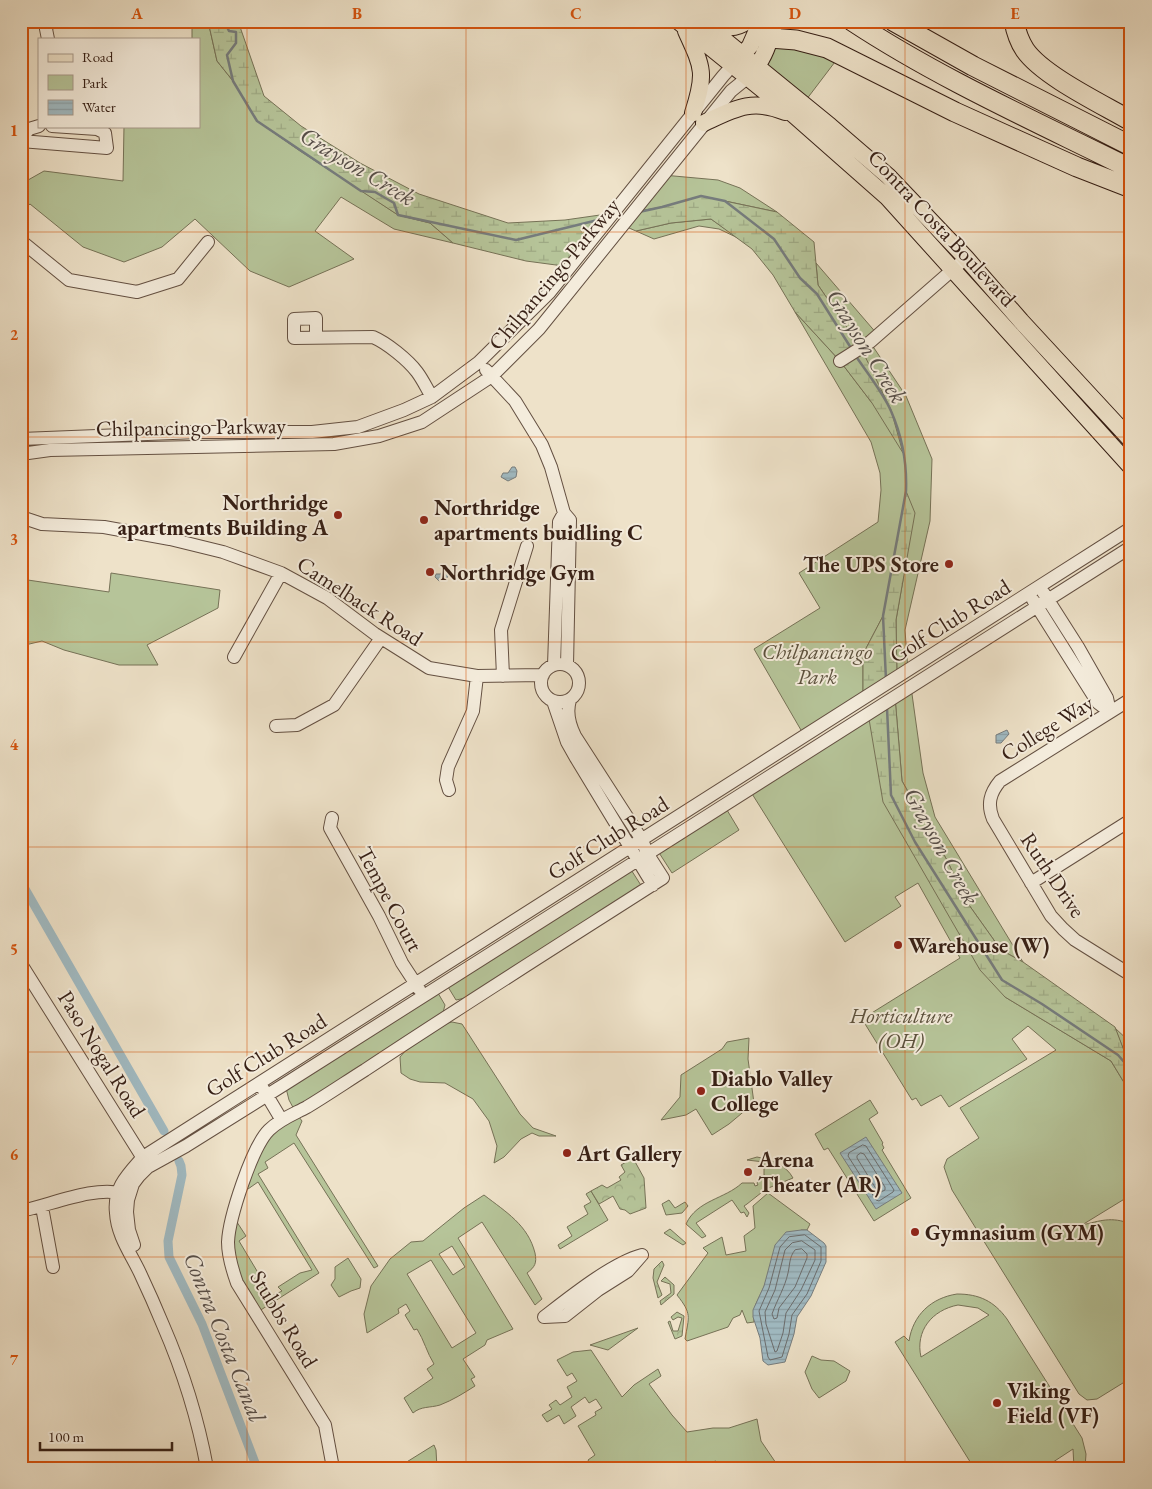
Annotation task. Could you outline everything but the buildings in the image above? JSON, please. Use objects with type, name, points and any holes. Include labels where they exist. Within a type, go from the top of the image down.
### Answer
[{"type":"highway","points":[[852,21],[886,44],[958,83],[1131,169]]},
{"type":"highway","points":[[894,21],[973,66],[1131,146]]},
{"type":"highway","points":[[1014,21],[1017,35],[1036,63],[1055,77],[1131,121]]},
{"type":"highway","points":[[773,30],[796,40],[826,48],[955,112],[1086,171],[1131,188]]},
{"type":"main road","name":"Contra Costa Boulevard","points":[[701,21],[737,61]]},
{"type":"main road","points":[[713,21],[729,28],[738,27],[747,21]]},
{"type":"main road","points":[[737,61],[750,46],[761,21]]},
{"type":"main road","name":"Contra Costa Boulevard","points":[[681,24],[830,126],[888,176],[966,258],[1021,321],[1131,440]]},
{"type":"main road","points":[[681,24],[699,60],[702,74],[699,118],[750,105],[770,106],[794,115]]},
{"type":"main road","points":[[752,73],[773,30]]},
{"type":"main road","name":"Contra Costa Boulevard","points":[[752,73],[794,115],[874,184],[1131,467]]},
{"type":"main road","points":[[904,216],[920,218],[943,244],[954,245]]},
{"type":"street","points":[[48,38],[46,29],[49,21]]},
{"type":"street","name":"Chilpancingo Parkway","points":[[21,454],[50,450],[334,444],[379,436],[422,422],[492,376],[539,329],[663,175],[737,61]]},
{"type":"street","name":"Chilpancingo Parkway","points":[[21,439],[198,432],[312,432],[358,427],[404,410],[432,397],[479,362],[549,293],[658,158],[699,118],[752,73]]},
{"type":"street","points":[[21,140],[29,130],[38,126]]},
{"type":"street","points":[[21,140],[107,148],[105,133],[97,129],[82,128]]},
{"type":"street","points":[[642,201],[645,190],[661,166],[658,158]]},
{"type":"street","points":[[571,289],[570,285],[574,276],[596,249],[600,238],[600,230]]},
{"type":"street","points":[[21,241],[69,280],[137,292],[178,279],[208,242]]},
{"type":"street","points":[[840,362],[861,348],[966,258]]},
{"type":"street","points":[[316,337],[373,337],[382,340],[412,366],[432,397]]},
{"type":"street","points":[[479,362],[515,401],[542,445],[551,467],[564,513],[570,520],[561,665]]},
{"type":"street","name":"Camelback Road","points":[[21,516],[42,524],[104,527],[170,539],[223,552],[282,573],[327,598],[381,638],[429,668],[477,676],[543,674]]},
{"type":"street","name":"Golf Club Road","points":[[123,1193],[128,1174],[259,1083],[1035,591],[1131,528]]},
{"type":"street","points":[[503,676],[500,630],[528,546]]},
{"type":"street","name":"Golf Club Road","points":[[146,1162],[186,1146],[1131,547]]},
{"type":"street","points":[[234,657],[282,573]]},
{"type":"street","points":[[1035,591],[1098,703],[1110,712]]},
{"type":"street","points":[[276,726],[297,726],[334,705],[381,638]]},
{"type":"street","points":[[259,1083],[281,1119],[307,1107],[430,1026],[658,882],[642,857],[630,848],[567,742],[542,686],[543,674],[546,670],[561,665],[576,672],[579,680],[578,691],[570,700],[567,708],[568,717],[575,736],[642,840],[642,857]]},
{"type":"street","points":[[449,790],[446,780],[448,768],[473,711],[477,676]]},
{"type":"street","name":"Camelback Road","points":[[503,676],[512,681],[526,684],[548,696]]},
{"type":"street","points":[[548,696],[558,702],[570,700]]},
{"type":"street","name":"College Way","points":[[990,798],[994,788],[1000,781],[1131,699]]},
{"type":"street","name":"Ruth Drive","points":[[990,798],[992,819],[1062,929],[1075,940],[1128,969]]},
{"type":"street","name":"Tempe Court","points":[[332,818],[330,828],[379,916],[402,963],[423,996]]},
{"type":"street","points":[[1031,883],[1131,820]]},
{"type":"street","name":"Paso Nogal Road","points":[[21,964],[146,1162]]},
{"type":"street","name":"Stubbs Road","points":[[281,1119],[268,1131],[253,1155],[242,1185],[228,1241],[230,1263],[237,1283],[325,1425],[333,1468]]},
{"type":"street","points":[[21,1211],[97,1192],[123,1193],[139,1272],[163,1326],[188,1392],[207,1468]]},
{"type":"street","points":[[42,1207],[53,1267]]},
{"type":"green space","points":[[192,21],[208,21],[217,61],[233,81],[257,121],[398,215],[430,223],[453,243],[394,229],[341,197],[315,231],[354,259],[289,287],[250,271],[195,219],[162,247],[124,262],[83,247],[30,204],[21,211],[21,184],[44,171],[123,181],[124,128],[200,128],[200,38],[192,38]]},
{"type":"green space","points":[[208,21],[238,21],[264,96],[301,126],[360,163],[419,194],[508,223],[565,220],[614,213],[571,267],[526,261],[453,243],[430,223],[398,215],[257,121],[233,81],[217,61]]},
{"type":"green space","points":[[770,38],[841,54],[803,104],[757,68]]},
{"type":"green space","points":[[663,175],[718,180],[740,188],[777,212],[725,201],[633,212]]},
{"type":"green space","points":[[701,196],[777,212],[814,242],[818,285],[861,348],[891,410],[903,453],[872,403],[840,361],[795,312],[773,275],[752,249],[711,219],[671,223],[636,231],[622,225],[633,212],[662,207]]},
{"type":"green space","points":[[711,219],[738,238],[719,229],[699,226],[654,239],[636,231],[671,223]]},
{"type":"green space","name":"Chilpancingo Park","points":[[816,263],[878,335],[870,342],[906,396],[932,459],[930,521],[905,630],[908,671],[897,678],[896,620],[903,580],[906,492],[883,616],[863,654],[863,691],[805,737],[754,649],[820,608],[799,573],[878,522],[881,490],[880,473],[871,442],[795,312],[840,361],[872,403],[861,348],[818,285]]},
{"type":"green space","points":[[906,491],[915,513],[896,620],[897,678],[863,691],[863,654],[883,616]]},
{"type":"green space","points":[[111,573],[220,590],[218,608],[147,645],[158,665],[119,665],[64,650],[42,641],[21,646],[21,579],[109,592]]},
{"type":"green space","points":[[911,687],[923,773],[935,817],[1023,962],[1001,950],[964,898],[948,862],[902,781],[895,697]]},
{"type":"green space","points":[[895,697],[902,781],[948,862],[964,898],[1001,950],[1023,962],[1115,1027],[1131,1069],[1131,1094],[1111,1061],[1005,997],[980,970],[883,802],[868,713]]},
{"type":"green space","name":"Horticulture (OH)","points":[[868,713],[1005,997],[1111,1061],[1131,1094],[1131,1195],[1082,1225],[1111,1220],[1131,1224],[1131,1378],[1097,1399],[1087,1400],[1079,1394],[952,1190],[944,1167],[947,1159],[979,1138],[960,1108],[1056,1050],[1028,1026],[1012,1039],[1027,1059],[949,1107],[941,1095],[921,1106],[916,1098],[912,1100],[862,1019],[960,958],[918,883],[895,897],[901,906],[845,942],[749,789]]},
{"type":"green space","points":[[724,805],[739,830],[672,873],[656,848]]},
{"type":"green space","points":[[628,865],[644,890],[480,995],[456,1000],[445,982]]},
{"type":"green space","points":[[435,988],[445,1005],[441,1020],[296,1113],[289,1100],[285,1084]]},
{"type":"green space","points":[[452,1022],[462,1024],[520,1114],[533,1128],[556,1136],[539,1136],[532,1133],[521,1139],[504,1157],[494,1163],[497,1146],[489,1121],[473,1099],[445,1083],[420,1082],[410,1079],[401,1073],[400,1057],[408,1048]]},
{"type":"green space","points":[[1115,1028],[1131,1043],[1131,1069]]},
{"type":"green space","points":[[749,1038],[748,1059],[754,1103],[729,1124],[712,1135],[696,1109],[686,1115],[661,1120],[680,1097],[681,1075],[722,1049],[727,1042]]},
{"type":"green space","points":[[870,1100],[878,1113],[869,1119],[883,1143],[884,1148],[882,1150],[911,1198],[874,1221],[828,1148],[824,1150],[815,1134]]},
{"type":"green space","points":[[296,1113],[302,1121],[296,1135],[378,1266],[374,1268],[294,1143],[265,1162],[268,1168],[258,1174],[319,1273],[256,1313],[230,1263],[233,1216],[246,1236],[239,1241],[272,1296],[282,1291],[278,1287],[300,1273],[312,1270],[258,1182],[248,1189],[242,1185],[268,1131]]},
{"type":"green space","points":[[757,1157],[778,1164],[787,1170],[793,1178],[766,1189],[744,1206],[749,1213],[747,1217],[744,1212],[741,1213],[732,1200],[696,1223],[706,1236],[702,1238],[686,1224],[691,1216],[704,1205],[728,1193],[742,1183],[754,1183],[755,1186],[758,1185],[757,1183],[760,1178],[767,1179],[767,1176],[764,1175],[764,1162],[747,1160]]},
{"type":"green space","points":[[633,1158],[644,1178],[646,1208],[630,1214],[620,1209],[613,1196],[599,1204],[591,1191],[602,1185],[607,1188],[621,1180],[619,1177],[625,1172],[621,1165]]},
{"type":"green space","points":[[591,1191],[608,1220],[560,1249],[558,1245],[572,1236],[567,1227],[588,1214],[584,1206],[591,1202],[586,1194]]},
{"type":"green space","points":[[768,1193],[810,1224],[807,1230],[801,1230],[772,1257],[765,1284],[755,1307],[754,1322],[747,1323],[742,1310],[740,1315],[733,1318],[728,1327],[687,1341],[685,1339],[688,1325],[687,1311],[677,1295],[708,1253],[703,1248],[722,1237],[726,1255],[746,1251],[744,1236],[755,1228],[753,1206]]},
{"type":"green space","points":[[484,1195],[508,1213],[522,1227],[532,1243],[536,1256],[535,1264],[527,1273],[542,1299],[535,1305],[482,1222],[458,1238],[513,1329],[487,1340],[485,1345],[463,1359],[475,1377],[471,1379],[475,1386],[445,1403],[422,1408],[413,1413],[404,1398],[433,1378],[427,1369],[434,1364],[417,1329],[414,1330],[405,1315],[410,1311],[406,1304],[398,1309],[399,1313],[367,1333],[364,1314],[371,1286],[390,1259],[411,1242],[423,1241],[464,1208]],"holes":[[[452,1246],[465,1267],[453,1275],[439,1254]],[[431,1260],[476,1333],[452,1348],[407,1274]]]},
{"type":"green space","points":[[669,1200],[675,1208],[685,1202],[688,1206],[682,1213],[666,1215],[662,1204]]},
{"type":"green space","points":[[670,1229],[686,1243],[683,1245],[664,1233]]},
{"type":"green space","points":[[348,1258],[361,1279],[360,1288],[339,1297],[331,1285],[335,1279],[335,1267]]},
{"type":"green space","points":[[662,1261],[664,1265],[657,1282],[662,1295],[658,1298],[653,1278],[654,1269]]},
{"type":"green space","points":[[665,1277],[674,1285],[674,1294],[661,1305],[660,1301],[671,1293],[670,1284],[661,1281]]},
{"type":"green space","name":"Viking Field (VF)","points":[[965,1294],[979,1297],[991,1303],[1007,1319],[1082,1438],[1086,1454],[1085,1468],[1074,1468],[1073,1449],[1044,1468],[974,1468],[895,1342],[904,1336],[909,1341],[915,1323],[925,1309],[939,1299]],"holes":[[[958,1305],[978,1308],[989,1315],[921,1357],[920,1348],[923,1330],[933,1317]]]},
{"type":"green space","points":[[677,1312],[684,1316],[682,1336],[675,1339],[668,1322],[670,1321],[673,1331],[678,1331],[682,1318],[678,1317],[673,1320],[671,1317]]},
{"type":"green space","points":[[638,1328],[608,1350],[590,1345]]},
{"type":"green space","points":[[591,1350],[622,1397],[634,1385],[658,1369],[661,1376],[649,1384],[687,1432],[713,1428],[729,1428],[757,1419],[761,1441],[776,1463],[770,1468],[721,1468],[716,1461],[696,1466],[695,1468],[592,1468],[588,1460],[595,1455],[578,1426],[596,1415],[595,1412],[602,1408],[596,1399],[589,1403],[585,1397],[571,1407],[576,1416],[564,1424],[559,1415],[547,1422],[542,1415],[552,1409],[549,1405],[556,1400],[560,1405],[572,1397],[567,1387],[577,1381],[572,1373],[567,1376],[557,1360],[573,1352]]},
{"type":"green space","points":[[812,1356],[821,1360],[834,1361],[850,1371],[846,1381],[819,1398],[812,1389],[805,1372]]},
{"type":"green space","points":[[434,1445],[437,1468],[397,1468]]},
{"type":"water","points":[[512,467],[515,467],[517,471],[516,477],[508,481],[501,477],[503,473],[508,473]]},
{"type":"water","points":[[443,566],[447,568],[448,577],[439,581],[435,577],[436,574],[441,574]]},
{"type":"water","points":[[1007,730],[1009,734],[1001,743],[996,743],[996,735]]},
{"type":"water","points":[[866,1137],[902,1193],[876,1209],[840,1153]]},
{"type":"water","points":[[807,1230],[824,1243],[826,1246],[826,1262],[811,1296],[797,1317],[785,1362],[768,1365],[763,1361],[753,1310],[764,1286],[775,1245],[786,1232]]},
{"type":"waterway","name":"Grayson Creek","points":[[224,21],[229,31],[236,32],[236,43],[227,55],[233,81],[257,121],[361,191],[375,192],[394,203],[398,215],[516,240],[602,219]]},
{"type":"waterway","name":"Grayson Creek","points":[[639,212],[701,196],[725,201],[774,239],[800,278],[817,294],[851,348]]},
{"type":"waterway","name":"Grayson Creek","points":[[855,355],[888,404],[901,440],[906,471],[906,491],[883,616],[886,680]]},
{"type":"waterway","name":"Grayson Creek","points":[[887,708],[891,795],[915,842],[1002,980],[1042,1004],[1118,1055],[1131,1070]]},
{"type":"waterway","name":"Contra Costa Canal","points":[[21,882],[164,1131]]},
{"type":"waterway","name":"Contra Costa Canal","points":[[179,1161],[182,1175],[168,1241],[169,1257],[202,1324],[257,1468]]},
{"type":"place","name":"Northridge apartments Building A","points":[[338,515]]},
{"type":"place","name":"Northridge apartments buidling C","points":[[424,520]]},
{"type":"place","name":"The UPS Store","points":[[949,564]]},
{"type":"place","name":"Northridge Gym","points":[[430,572]]},
{"type":"place","name":"Warehouse (W)","points":[[898,945]]},
{"type":"place","name":"Diablo Valley College","points":[[701,1091]]},
{"type":"place","name":"Art Gallery","points":[[567,1153]]},
{"type":"place","name":"Arena Theater (AR)","points":[[748,1172]]},
{"type":"place","name":"Gymnasium (GYM)","points":[[915,1232]]},
{"type":"place","name":"Viking Field (VF)","points":[[997,1403]]}]
